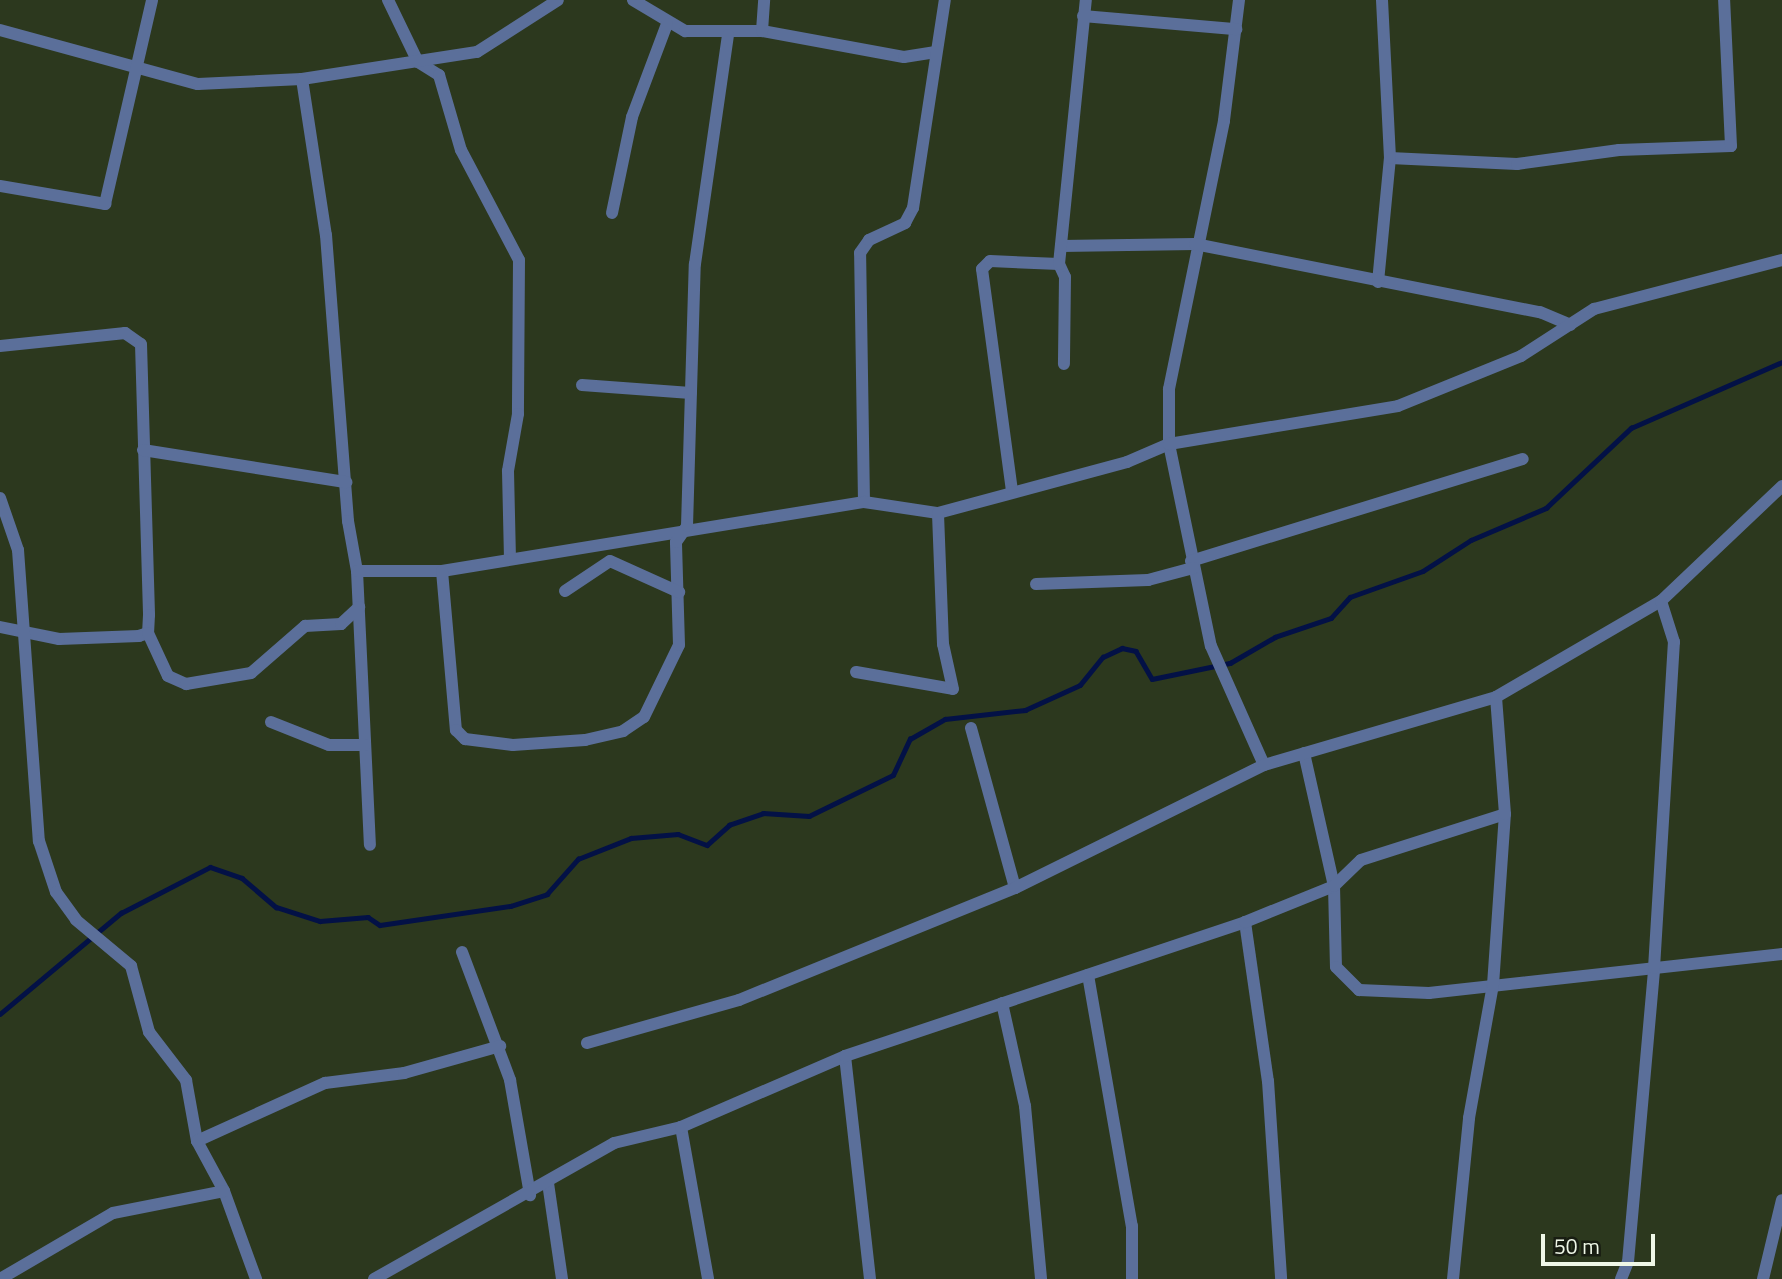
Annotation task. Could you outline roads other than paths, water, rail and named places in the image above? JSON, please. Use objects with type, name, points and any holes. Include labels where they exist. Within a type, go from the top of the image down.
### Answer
[{"type":"street","points":[[0,186],[106,204],[134,68],[152,0]]},
{"type":"street","points":[[388,0],[418,62],[439,75],[461,150],[519,260],[518,414],[508,471],[510,559]]},
{"type":"street","points":[[0,30],[198,84],[302,79],[477,52],[558,0]]},
{"type":"street","points":[[633,0],[667,24],[728,35],[762,31],[904,57],[936,52]]},
{"type":"street","points":[[762,31],[764,0]]},
{"type":"street","points":[[864,502],[860,253],[869,240],[905,223],[913,208],[945,0]]},
{"type":"street","points":[[1064,364],[1065,277],[1059,264],[1086,0]]},
{"type":"street","points":[[1239,0],[1224,121],[1195,243],[1169,389],[1168,444],[1211,646],[1264,765]]},
{"type":"street","points":[[1378,282],[1390,158],[1382,0]]},
{"type":"street","points":[[1390,158],[1517,164],[1619,150],[1731,146],[1724,0]]},
{"type":"street","points":[[1083,16],[1236,29]]},
{"type":"street","points":[[612,213],[632,117],[667,24]]},
{"type":"street","points":[[442,571],[456,730],[475,743],[585,740],[635,724],[678,645],[676,542],[687,526],[695,264],[728,35]]},
{"type":"street","points":[[302,79],[326,235],[346,482],[357,571],[370,845]]},
{"type":"street","points":[[1061,246],[1195,243],[1378,282],[1540,312],[1570,325]]},
{"type":"street","points":[[357,571],[442,571],[687,526],[864,502],[938,513],[1127,462],[1168,444],[1398,406],[1521,356],[1570,325],[1619,301],[1782,260]]},
{"type":"street","points":[[1012,491],[982,269],[990,261],[1059,264]]},
{"type":"street","points":[[0,346],[135,337],[141,344],[148,633],[160,666],[186,684],[251,673],[305,626],[341,624],[359,607]]},
{"type":"street","points":[[582,386],[691,393]]},
{"type":"street","points":[[143,450],[346,482]]},
{"type":"street","points":[[1036,584],[1148,580],[1523,459]]},
{"type":"street","points":[[587,1043],[739,1000],[1015,888],[1264,765],[1496,697],[1661,601],[1782,486]]},
{"type":"street","points":[[0,498],[18,550],[26,628],[36,827],[47,866],[75,920],[131,966],[149,1032],[186,1080],[197,1141],[225,1191],[256,1279]]},
{"type":"street","points":[[856,672],[953,689],[943,644],[938,513]]},
{"type":"street","points":[[565,591],[610,561],[679,592]]},
{"type":"street","points":[[1621,1279],[1628,1262],[1654,968],[1674,642],[1661,601]]},
{"type":"street","points":[[0,627],[26,628],[59,639],[148,633]]},
{"type":"street","points":[[1452,1279],[1469,1118],[1493,985],[1506,814],[1496,697]]},
{"type":"street","points":[[271,722],[329,746],[365,745]]},
{"type":"street","points":[[971,728],[1015,888]]},
{"type":"street","points":[[1304,753],[1334,886],[1336,967],[1359,990],[1429,993],[1782,954]]},
{"type":"street","points":[[374,1279],[530,1195],[614,1143],[681,1127],[845,1056],[1244,922],[1334,886],[1361,860],[1506,814]]},
{"type":"street","points":[[1244,922],[1268,1081],[1281,1279]]},
{"type":"street","points":[[462,952],[500,1046],[530,1195]]},
{"type":"street","points":[[1088,975],[1132,1226],[1132,1279]]},
{"type":"street","points":[[1002,1003],[1025,1106],[1041,1279]]},
{"type":"street","points":[[197,1141],[325,1083],[404,1073],[500,1046]]},
{"type":"street","points":[[845,1056],[870,1279]]},
{"type":"street","points":[[681,1127],[708,1279]]},
{"type":"street","points":[[548,1183],[562,1279]]},
{"type":"street","points":[[0,1279],[113,1213],[225,1191]]},
{"type":"street","points":[[1763,1279],[1782,1200]]},
{"type":"waterway","points":[[0,1014],[121,913],[210,867],[242,878],[276,907],[320,921],[368,917],[380,925],[511,906],[547,894],[578,859],[631,838],[678,834],[707,845],[729,825],[763,813],[809,816],[893,775],[910,739],[945,719],[1025,710],[1080,685],[1103,657],[1122,648],[1136,651],[1152,679],[1230,663],[1275,637],[1331,618],[1350,597],[1423,571],[1471,540],[1546,508],[1631,428],[1782,362]]}]
